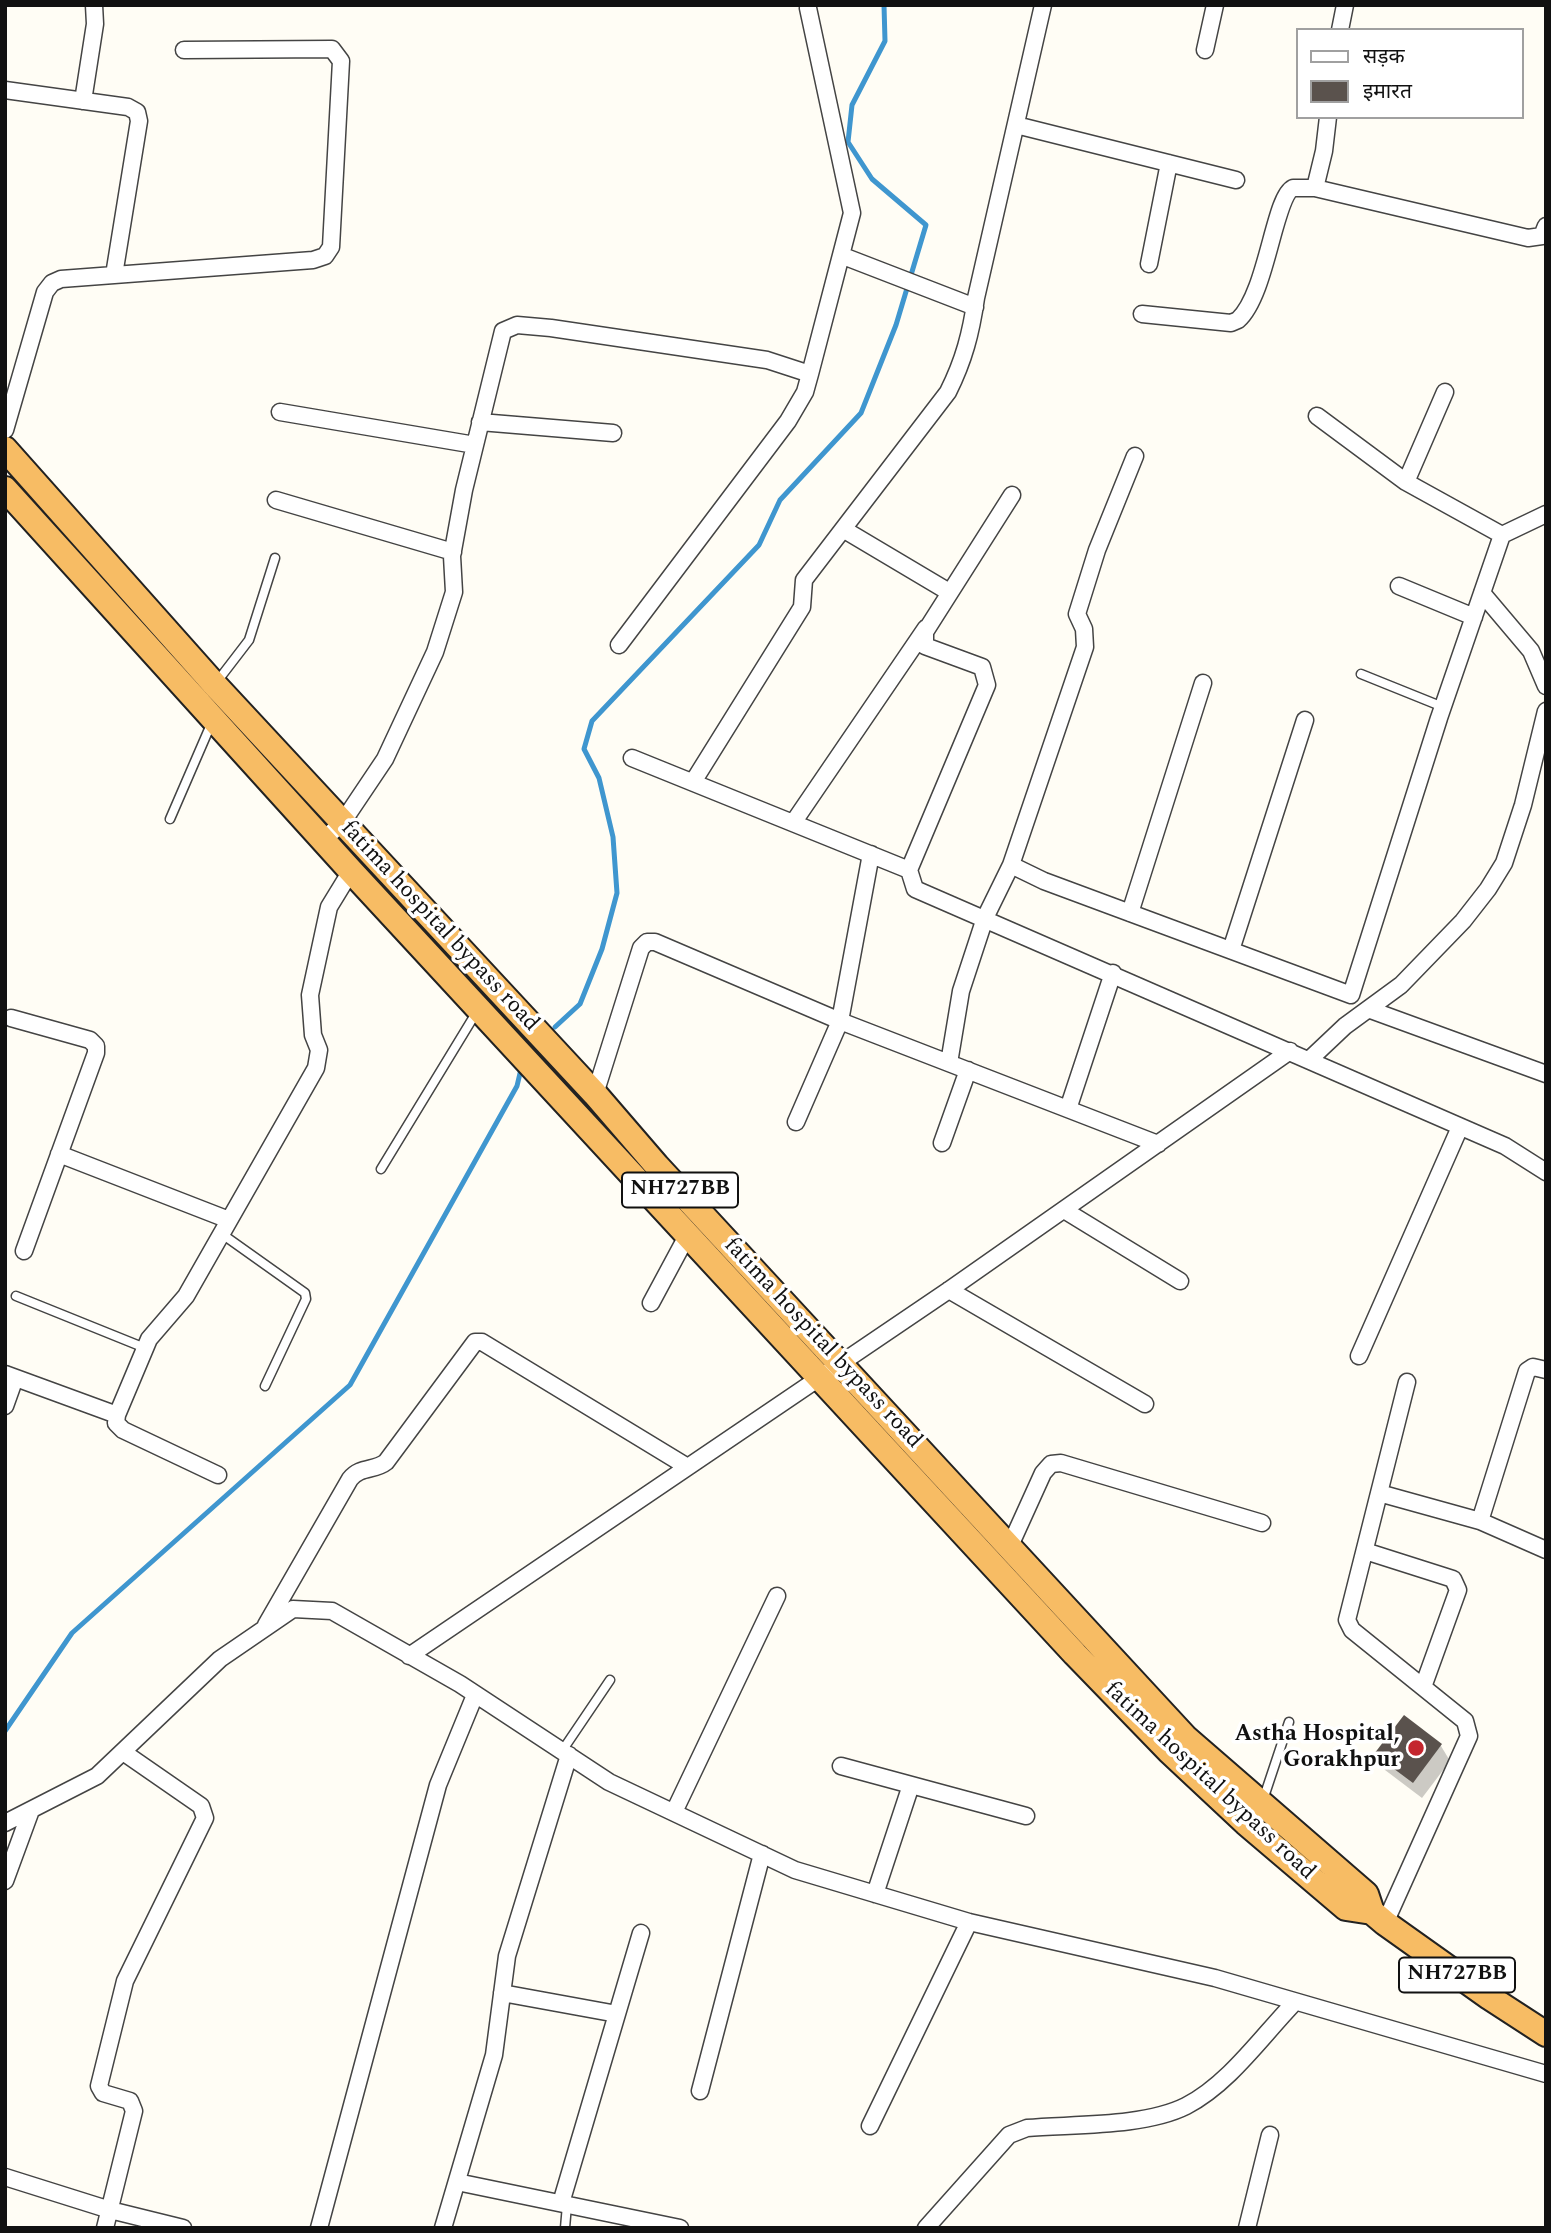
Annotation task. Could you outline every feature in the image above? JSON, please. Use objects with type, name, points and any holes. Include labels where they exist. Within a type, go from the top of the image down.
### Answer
[{"type":"highway","name":"fatima hospital bypass road","points":[[5,449],[215,685],[595,1094],[1075,1654],[1168,1751],[1246,1823],[1346,1908],[1379,1917],[1489,1997],[1546,2034]]},
{"type":"highway","name":"fatima hospital bypass road","points":[[5,489],[687,1236],[829,1369],[1009,1548],[1185,1737],[1366,1894],[1379,1917]]},
{"type":"highway","points":[[637,1182],[657,1166]]},
{"type":"street","points":[[83,101],[95,24],[94,5]]},
{"type":"street","points":[[692,782],[802,607],[804,580],[948,392],[970,341],[975,307],[1043,5]]},
{"type":"street","points":[[1205,50],[1215,5]]},
{"type":"street","points":[[1340,28],[1345,5]]},
{"type":"street","points":[[619,645],[788,421],[805,392],[843,257],[852,213],[808,8]]},
{"type":"street","points":[[5,430],[45,292],[52,283],[61,279],[313,260],[325,256],[331,247],[341,61],[338,53],[332,49],[184,50]]},
{"type":"street","points":[[5,90],[128,107],[137,112],[139,121],[114,275]]},
{"type":"street","points":[[1315,188],[1324,151],[1328,119]]},
{"type":"street","points":[[1016,125],[1236,180]]},
{"type":"street","points":[[1149,264],[1168,163]]},
{"type":"street","points":[[1142,314],[1231,323],[1238,320],[1265,270],[1283,197],[1293,188],[1315,188],[1546,244]]},
{"type":"street","points":[[1528,238],[1542,236],[1546,226]]},
{"type":"street","points":[[843,257],[897,275],[975,307]]},
{"type":"street","points":[[323,840],[342,823],[385,759],[435,652],[454,592],[453,552],[480,422],[503,331],[517,325],[767,360],[810,374]]},
{"type":"street","points":[[1406,481],[1445,392]]},
{"type":"street","points":[[280,412],[475,445]]},
{"type":"street","points":[[1317,416],[1406,481],[1502,535]]},
{"type":"street","points":[[480,422],[613,433]]},
{"type":"street","points":[[948,1063],[961,991],[985,918],[1011,865],[1085,647],[1084,629],[1077,614],[1097,550],[1135,456]]},
{"type":"street","points":[[793,823],[1012,495]]},
{"type":"street","points":[[275,500],[453,552]]},
{"type":"street","points":[[1351,995],[1443,707],[1502,535],[1546,514]]},
{"type":"street","points":[[843,529],[949,592]]},
{"type":"street","points":[[1399,586],[1474,617]]},
{"type":"street","points":[[1482,593],[1531,651],[1546,686]]},
{"type":"street","points":[[929,623],[925,646],[982,667],[987,685],[909,870],[915,889],[1505,1146],[1546,1172]]},
{"type":"street","points":[[1130,913],[1203,682]]},
{"type":"street","points":[[1309,1060],[1345,1026],[1401,985],[1463,921],[1504,863],[1523,805],[1546,711]]},
{"type":"street","points":[[1231,950],[1305,720]]},
{"type":"street","points":[[632,758],[909,870]]},
{"type":"street","points":[[796,1122],[840,1021],[871,854]]},
{"type":"street","points":[[1011,865],[1044,881],[1351,995],[1546,1073]]},
{"type":"street","points":[[218,1475],[123,1430],[116,1423],[117,1415],[155,1329],[186,1296],[316,1068],[318,1050],[313,1035],[310,995],[330,906],[351,871]]},
{"type":"street","points":[[595,1094],[641,948],[647,942],[655,942],[840,1021],[1158,1144]]},
{"type":"street","points":[[1068,1109],[1113,973]]},
{"type":"street","points":[[11,1018],[90,1040],[96,1046],[96,1053],[24,1251]]},
{"type":"street","points":[[409,1656],[829,1369],[950,1290],[1290,1051]]},
{"type":"street","points":[[942,1143],[968,1070]]},
{"type":"street","points":[[1359,1356],[1460,1127]]},
{"type":"street","points":[[59,1154],[225,1227]]},
{"type":"street","points":[[1063,1210],[1180,1281]]},
{"type":"street","points":[[651,1303],[687,1236]]},
{"type":"street","points":[[950,1290],[1145,1404]]},
{"type":"street","points":[[263,1630],[350,1479],[360,1470],[381,1466],[386,1461],[475,1342],[482,1342],[686,1466]]},
{"type":"street","points":[[1480,1521],[1527,1371],[1533,1367],[1546,1370]]},
{"type":"street","points":[[5,1406],[10,1376],[117,1415]]},
{"type":"street","points":[[1379,1917],[1469,1736],[1465,1721],[1349,1625],[1348,1620],[1407,1382]]},
{"type":"street","points":[[1009,1548],[1043,1473],[1051,1464],[1061,1464],[1262,1523]]},
{"type":"street","points":[[1379,1493],[1480,1521],[1546,1550]]},
{"type":"street","points":[[1364,1551],[1452,1579],[1457,1584],[1458,1590],[1423,1688]]},
{"type":"street","points":[[674,1812],[777,1596]]},
{"type":"street","points":[[5,1824],[97,1776],[220,1659],[293,1609],[332,1611],[475,1695],[608,1782],[795,1870],[969,1922],[1215,1978],[1546,2074]]},
{"type":"street","points":[[319,2228],[438,1785],[475,1695]]},
{"type":"street","points":[[105,2228],[134,2111],[130,2101],[103,2093],[99,2086],[119,2002],[125,1981],[205,1818],[201,1806],[123,1752]]},
{"type":"street","points":[[443,2228],[494,2055],[507,1956],[566,1753]]},
{"type":"street","points":[[841,1766],[1026,1816]]},
{"type":"street","points":[[875,1894],[911,1785]]},
{"type":"street","points":[[5,1881],[30,1813]]},
{"type":"street","points":[[700,2091],[762,1854]]},
{"type":"street","points":[[870,2126],[969,1922]]},
{"type":"street","points":[[564,2204],[641,1933]]},
{"type":"street","points":[[502,1993],[617,2014]]},
{"type":"street","points":[[926,2228],[1009,2135],[1027,2128],[1148,2118],[1184,2107],[1215,2085],[1295,2002]]},
{"type":"street","points":[[1247,2228],[1270,2135]]},
{"type":"street","points":[[5,2177],[110,2210],[183,2228]]},
{"type":"street","points":[[457,2182],[680,2228]]},
{"type":"lane","points":[[215,685],[245,648],[275,558]]},
{"type":"lane","points":[[1361,674],[1443,707]]},
{"type":"lane","points":[[170,819],[213,719]]},
{"type":"lane","points":[[380,1169],[479,1009]]},
{"type":"lane","points":[[225,1227],[305,1293],[306,1299],[265,1386]]},
{"type":"lane","points":[[16,1296],[145,1348]]},
{"type":"lane","points":[[566,1753],[610,1680]]},
{"type":"lane","points":[[1246,1823],[1262,1803],[1289,1722]]},
{"type":"lane","points":[[564,2204],[565,2228]]},
{"type":"building","points":[[1404,1715],[1442,1744],[1413,1783],[1374,1754]]},
{"type":"waterway","points":[[555,1027],[580,1004],[602,949],[617,893],[613,837],[599,778],[584,749],[592,721],[759,545],[780,500],[861,413],[896,325],[926,225],[872,179],[848,142],[852,105],[885,41],[884,5]]},
{"type":"waterway","points":[[5,1731],[72,1633],[350,1385],[517,1086],[521,1069]]},
{"type":"place","name":"Astha Hospital, Gorakhpur","points":[[1416,1748]]}]
